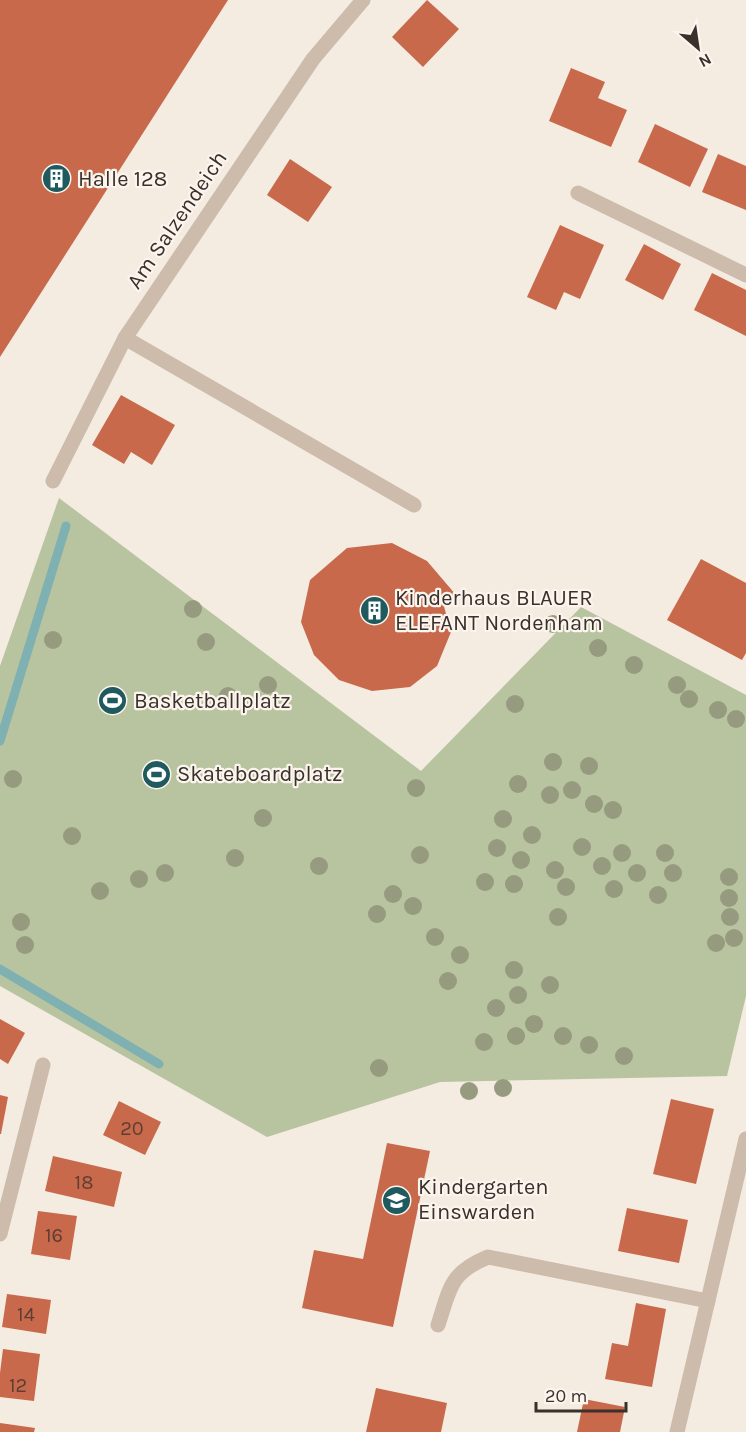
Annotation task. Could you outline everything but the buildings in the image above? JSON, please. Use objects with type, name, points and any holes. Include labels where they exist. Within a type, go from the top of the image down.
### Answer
[{"type":"street","name":"Am Salzendeich","points":[[53,481],[125,338],[313,59],[363,0]]},
{"type":"street","points":[[578,193],[746,275]]},
{"type":"street","points":[[125,338],[414,505]]},
{"type":"street","points":[[0,1234],[43,1065]]},
{"type":"street","points":[[677,1432],[746,1139]]},
{"type":"street","points":[[438,1325],[453,1281],[466,1268],[488,1257],[708,1301]]},
{"type":"green space","points":[[59,498],[421,771],[581,607],[746,695],[746,996],[727,1076],[440,1082],[267,1137],[0,986],[0,666]]},
{"type":"waterway","points":[[0,741],[66,526]]},
{"type":"waterway","points":[[0,969],[159,1064]]},
{"type":"place","name":"Halle 128","points":[[57,179]]},
{"type":"place","name":"Kinderhaus BLAUER ELEFANT Nordenham","points":[[374,611]]},
{"type":"place","name":"Basketballplatz","points":[[113,701]]},
{"type":"place","name":"Skateboardplatz","points":[[156,774]]},
{"type":"place","name":"Kindergarten Einswarden","points":[[397,1200]]}]
